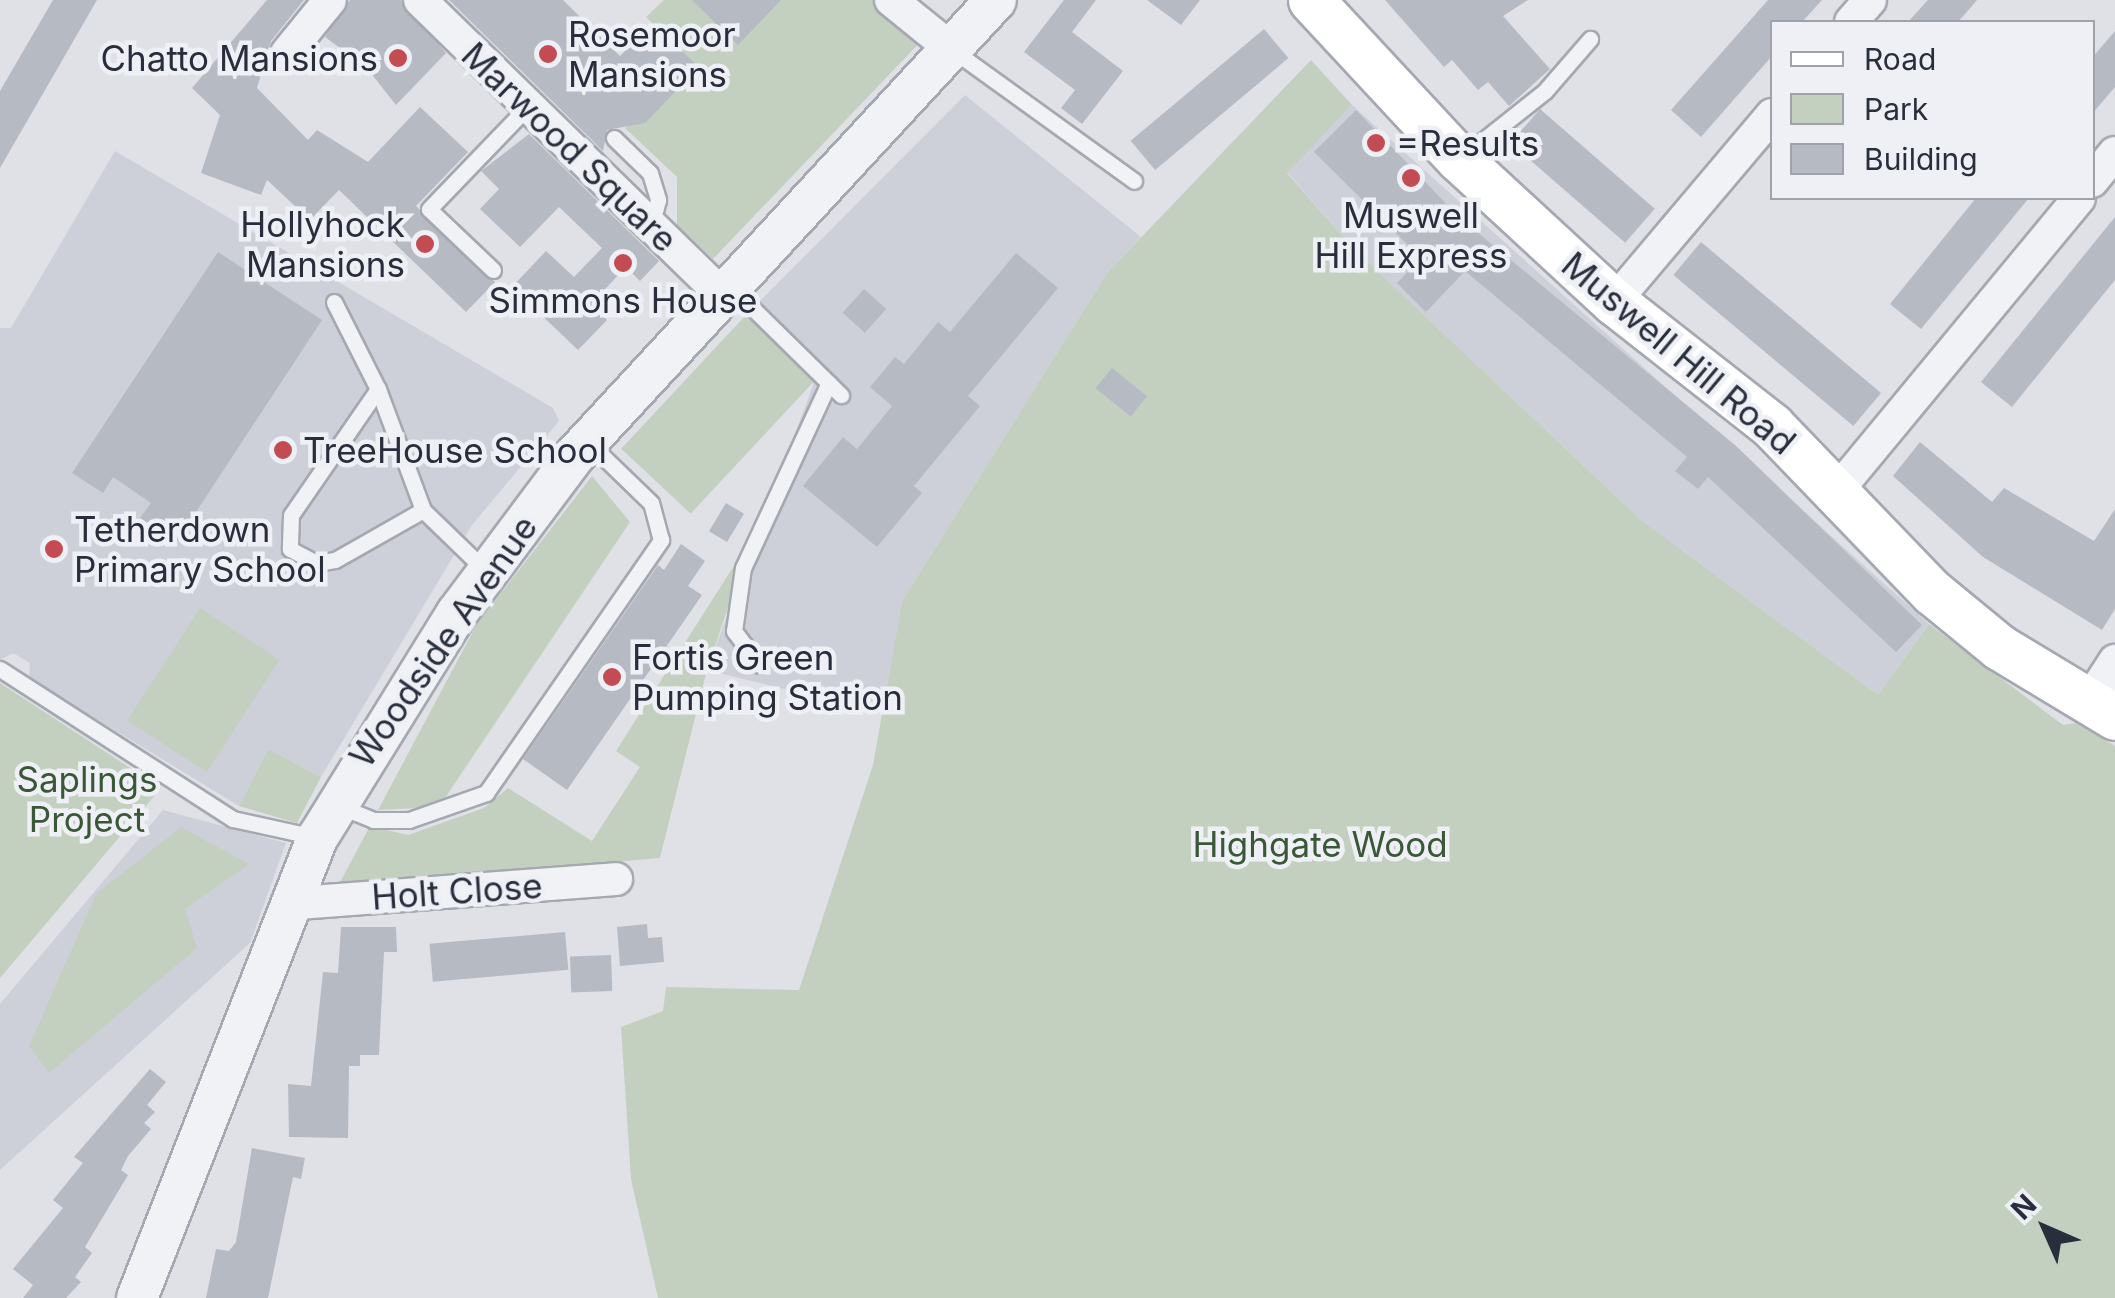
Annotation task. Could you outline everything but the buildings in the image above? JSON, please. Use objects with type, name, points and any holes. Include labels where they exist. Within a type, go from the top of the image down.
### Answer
[{"type":"main road","name":"Muswell Hill Road","points":[[1311,0],[1459,159],[1614,302],[1704,366],[1836,492],[1932,592],[1999,647],[2102,709]]},
{"type":"street","points":[[287,53],[330,0]]},
{"type":"street","name":"Marwood Square","points":[[420,0],[651,226],[725,289]]},
{"type":"street","points":[[891,0],[954,51]]},
{"type":"street","name":"Woodside Avenue","points":[[137,1298],[298,903],[326,821],[487,572],[587,441],[725,289],[954,51],[996,0]]},
{"type":"street","points":[[1852,20],[1870,0]]},
{"type":"street","points":[[1614,302],[1770,117]]},
{"type":"street","points":[[2095,177],[2115,153]]},
{"type":"street","points":[[1836,492],[2077,200]]},
{"type":"street","points":[[2102,709],[2115,661]]},
{"type":"street","name":"Holt Close","points":[[298,903],[616,879]]},
{"type":"lane","points":[[1459,159],[1545,91],[1590,40]]},
{"type":"lane","points":[[954,51],[1134,182]]},
{"type":"lane","points":[[493,270],[429,209],[528,106]]},
{"type":"lane","points":[[614,138],[650,172],[658,200],[651,226]]},
{"type":"lane","points":[[725,289],[835,389],[743,568],[734,632],[760,665]]},
{"type":"lane","points":[[334,302],[378,389],[423,510],[487,572]]},
{"type":"lane","points":[[378,389],[291,516],[290,549],[316,562],[335,560],[423,510]]},
{"type":"lane","points":[[0,669],[233,819],[410,820],[486,793],[661,540],[651,503],[587,441]]},
{"type":"shaded area","points":[[965,95],[1141,237],[1107,273],[902,601],[882,713],[707,670],[815,380],[746,315]]},
{"type":"shaded area","points":[[1352,105],[1929,624],[1878,695],[1641,520],[1353,248],[1287,172]]},
{"type":"shaded area","name":"TreeHouse School","points":[[115,151],[553,408],[559,421],[472,525],[321,777],[268,749],[239,806],[29,678],[30,663],[13,653],[0,660],[0,328],[11,328]]},
{"type":"shaded area","points":[[163,810],[286,843],[250,943],[0,1170],[0,1004]]},
{"type":"green space","points":[[664,0],[876,0],[926,36],[713,259],[677,225],[677,177],[625,128],[698,68],[646,17]]},
{"type":"green space","name":"Highgate Wood","points":[[1311,60],[1352,105],[1287,173],[1353,248],[1641,520],[1878,695],[1929,624],[2063,725],[2076,723],[2115,746],[2115,1298],[658,1298],[631,1179],[621,1027],[663,1011],[666,987],[799,990],[873,765],[902,601],[1107,273]]},
{"type":"green space","points":[[746,315],[815,380],[691,514],[621,449]]},
{"type":"green space","points":[[592,476],[630,522],[439,807],[378,810],[477,624]]},
{"type":"green space","points":[[751,539],[707,670],[660,858],[338,886],[370,826],[408,835],[484,808],[508,788],[592,841],[640,767],[616,751]]},
{"type":"green space","points":[[200,608],[280,660],[207,772],[127,720]]},
{"type":"green space","name":"Saplings Project","points":[[0,683],[161,788],[0,978]]},
{"type":"green space","points":[[268,749],[321,777],[297,823],[239,806]]},
{"type":"green space","points":[[181,827],[249,864],[185,909],[197,948],[49,1073],[29,1046],[96,894]]},
{"type":"place","name":"Rosemoor Mansions","points":[[548,54]]},
{"type":"place","name":"Chatto Mansions","points":[[398,58]]},
{"type":"place","name":"=Results","points":[[1376,143]]},
{"type":"place","name":"Muswell Hill Express","points":[[1411,178]]},
{"type":"place","name":"Hollyhock Mansions","points":[[425,244]]},
{"type":"place","name":"Simmons House","points":[[623,263]]},
{"type":"place","name":"TreeHouse School","points":[[283,450]]},
{"type":"place","name":"Tetherdown Primary School","points":[[54,549]]},
{"type":"place","name":"Fortis Green Pumping Station","points":[[612,677]]}]
